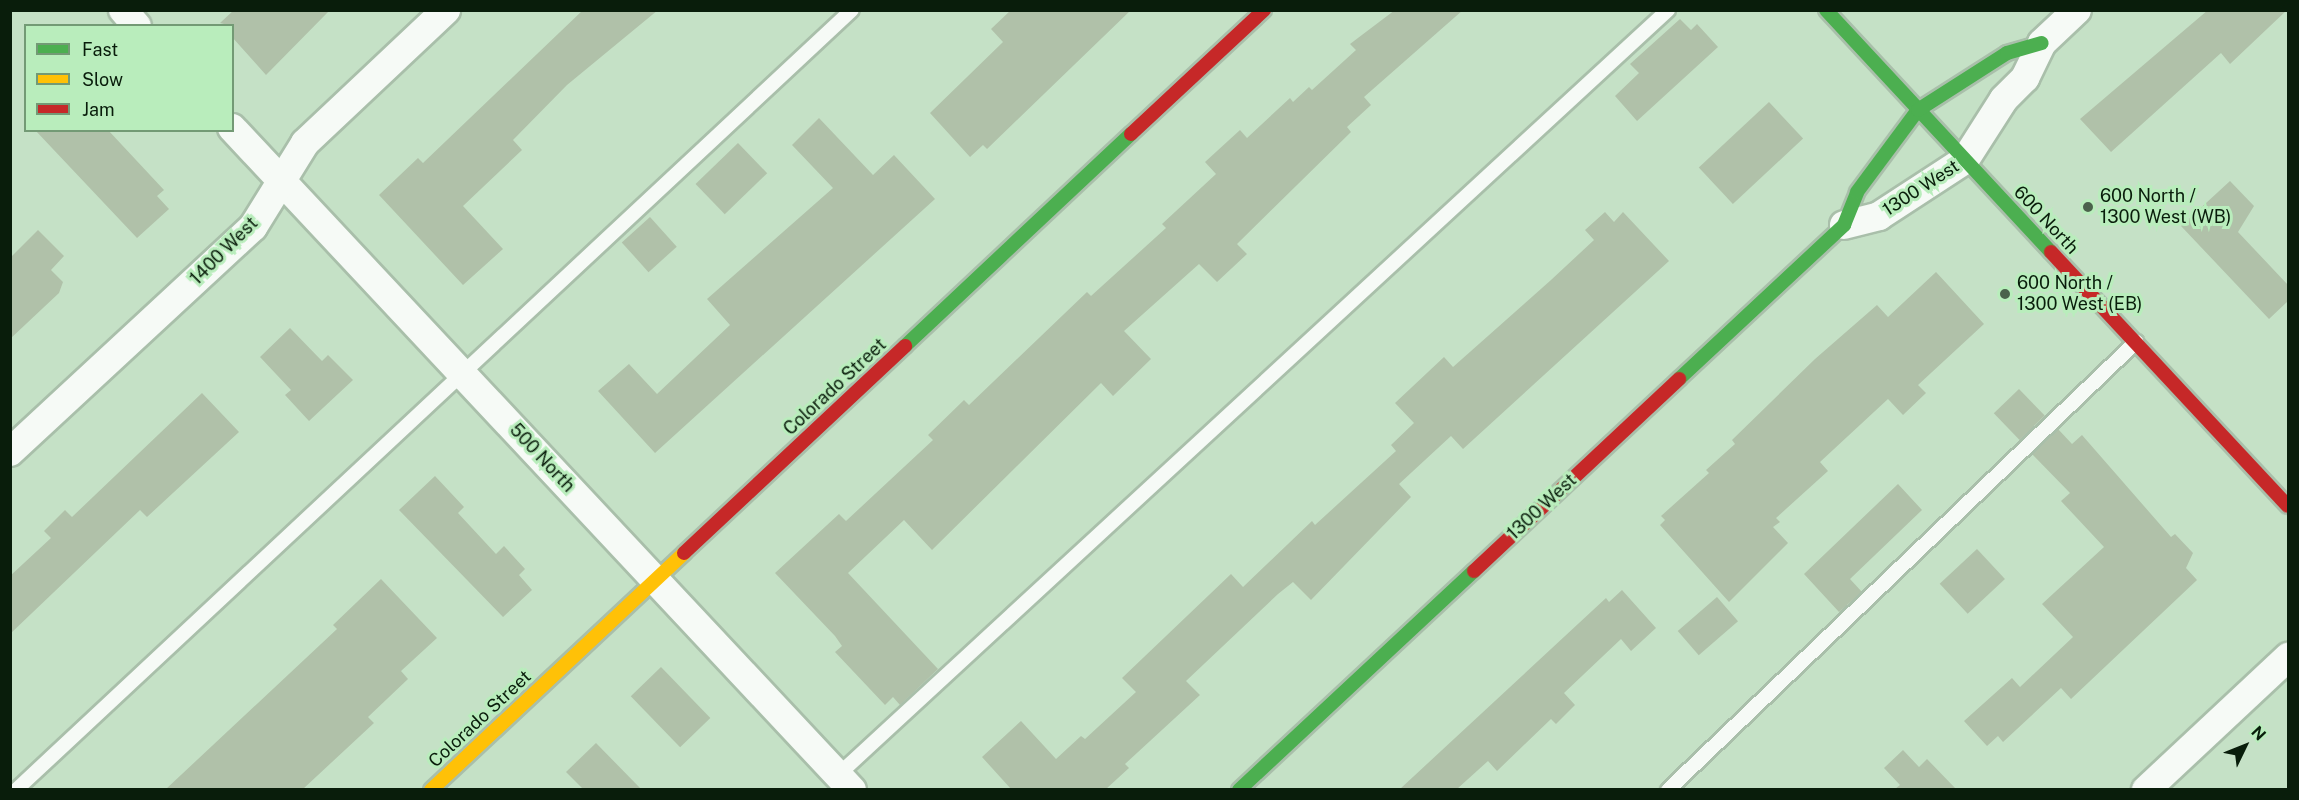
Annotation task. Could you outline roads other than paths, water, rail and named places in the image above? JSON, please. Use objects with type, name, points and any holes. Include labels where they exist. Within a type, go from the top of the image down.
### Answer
[{"type":"street","points":[[123,10],[135,24]]},
{"type":"street","name":"1400 West","points":[[10,452],[253,227],[305,143],[446,10]]},
{"type":"street","name":"Colorado Street","points":[[430,789],[1264,10]]},
{"type":"street","name":"600 North","points":[[1826,10],[2289,506]]},
{"type":"street","name":"1300 West","points":[[1844,225],[1879,216],[1965,160],[2004,99],[2025,78],[2042,43],[2077,10]]},
{"type":"street","name":"1300 West","points":[[1239,789],[1844,225],[1857,192],[1918,110],[2007,53],[2042,43]]},
{"type":"street","name":"500 North","points":[[234,130],[845,782]]},
{"type":"street","points":[[2146,789],[2289,657]]},
{"type":"lane","points":[[16,789],[852,10]]},
{"type":"lane","points":[[845,782],[1668,10]]},
{"type":"lane","points":[[1668,789],[2136,342]]},
{"type":"place","name":"600 North / 1300 West (WB)","points":[[2088,207]]},
{"type":"place","name":"600 North / 1300 West (EB)","points":[[2005,294]]}]
